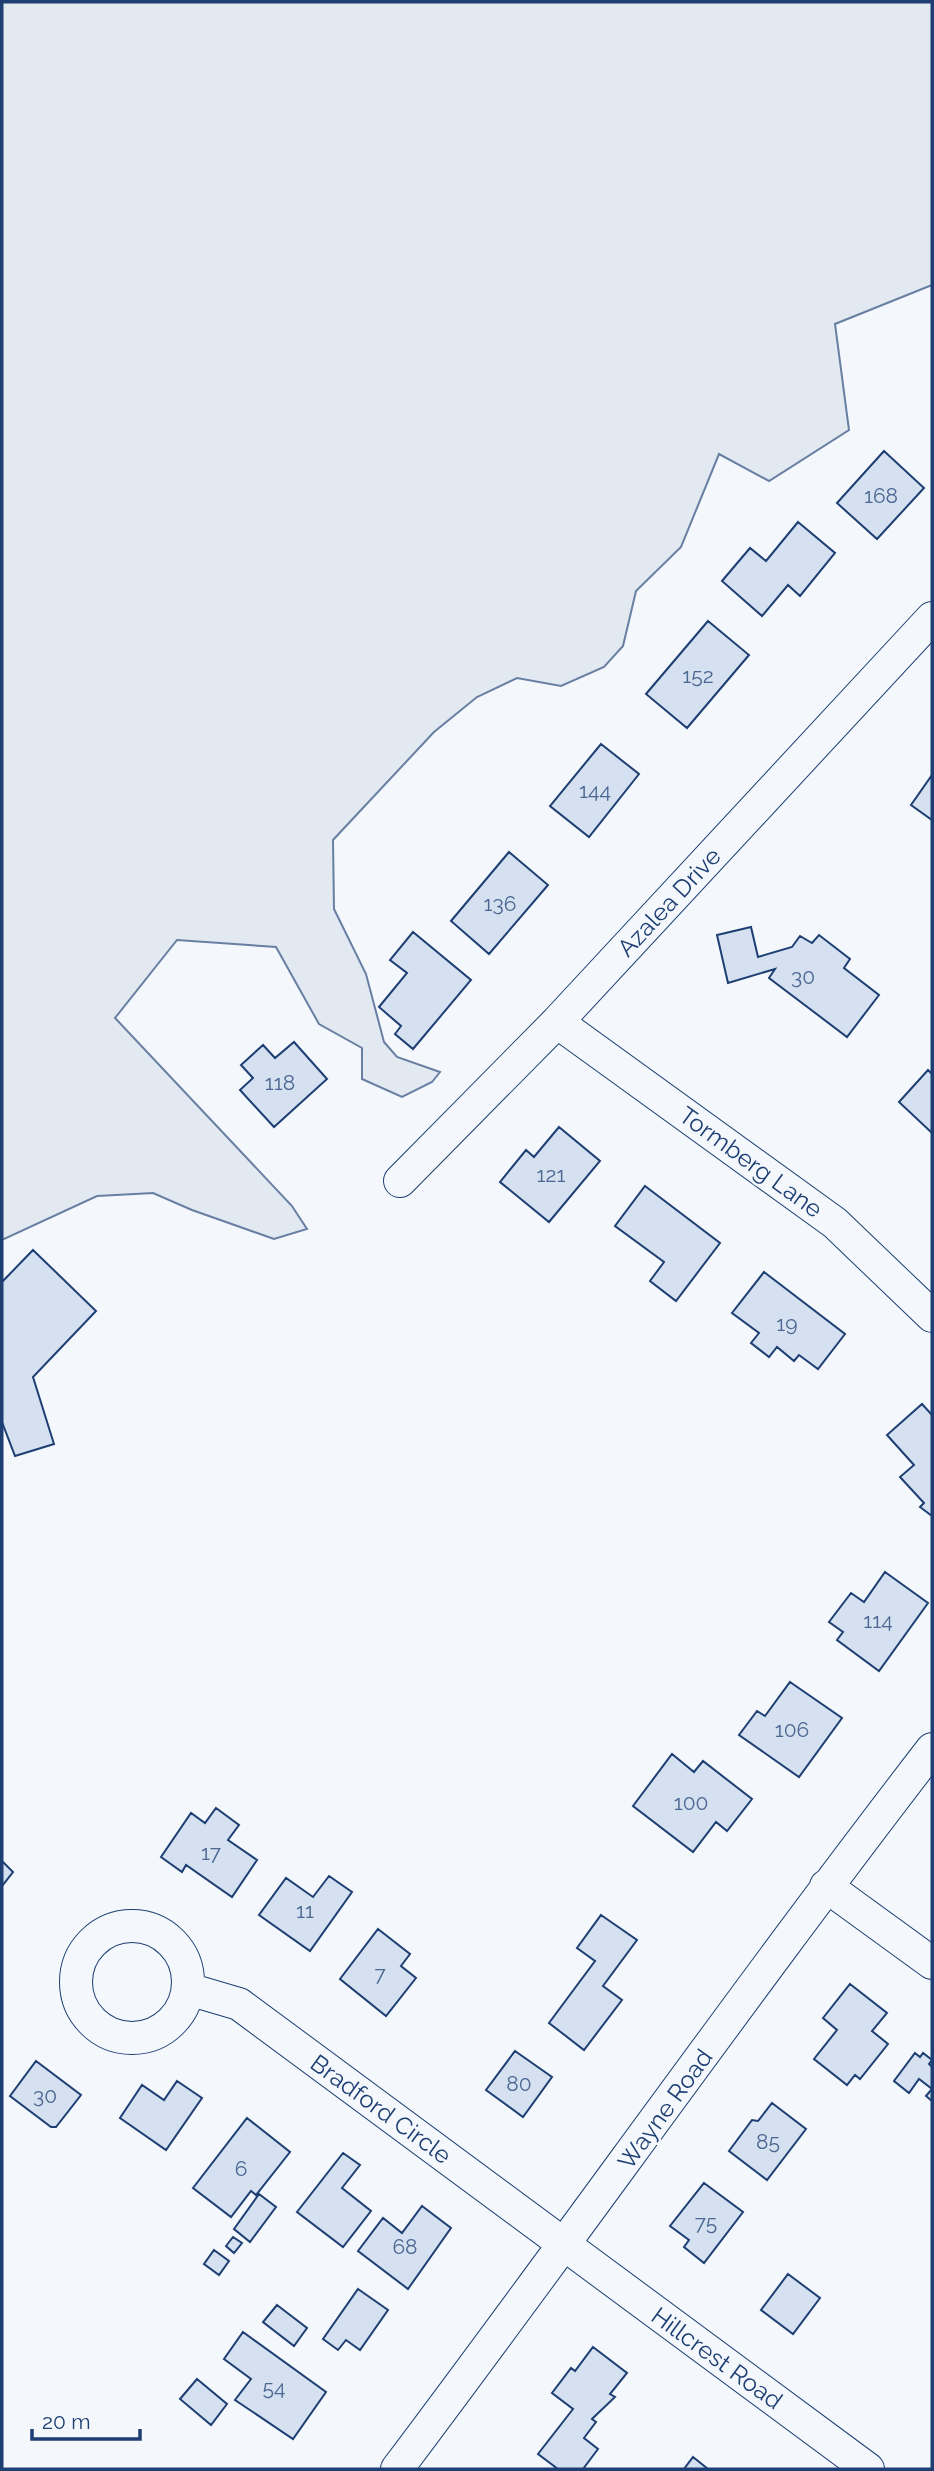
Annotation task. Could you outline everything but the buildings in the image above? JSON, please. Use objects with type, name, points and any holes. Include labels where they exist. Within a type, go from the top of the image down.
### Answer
[{"type":"street","name":"Azalea Drive","points":[[400,1181],[557,1022],[932,618]]},
{"type":"street","name":"Tormberg Lane","points":[[557,1022],[835,1223],[932,1316]]},
{"type":"street","name":"Wayne Road","points":[[397,2469],[566,2246],[826,1886],[932,1749]]},
{"type":"street","points":[[826,1886],[932,1963]]},
{"type":"street","name":"Bradford Circle","points":[[188,1989],[239,2004],[566,2246]]},
{"type":"street","name":"Hillcrest Road","points":[[566,2246],[867,2469]]},
{"type":"shaded area","points":[[2,2],[932,2],[932,285],[835,324],[849,430],[769,481],[719,454],[681,547],[636,591],[623,646],[604,667],[561,686],[517,678],[477,697],[434,732],[333,840],[334,909],[366,974],[384,1042],[397,1057],[440,1072],[432,1082],[402,1097],[362,1079],[362,1048],[319,1024],[276,947],[177,940],[115,1018],[292,1206],[307,1229],[274,1239],[153,1193],[97,1196],[2,1240]]}]
